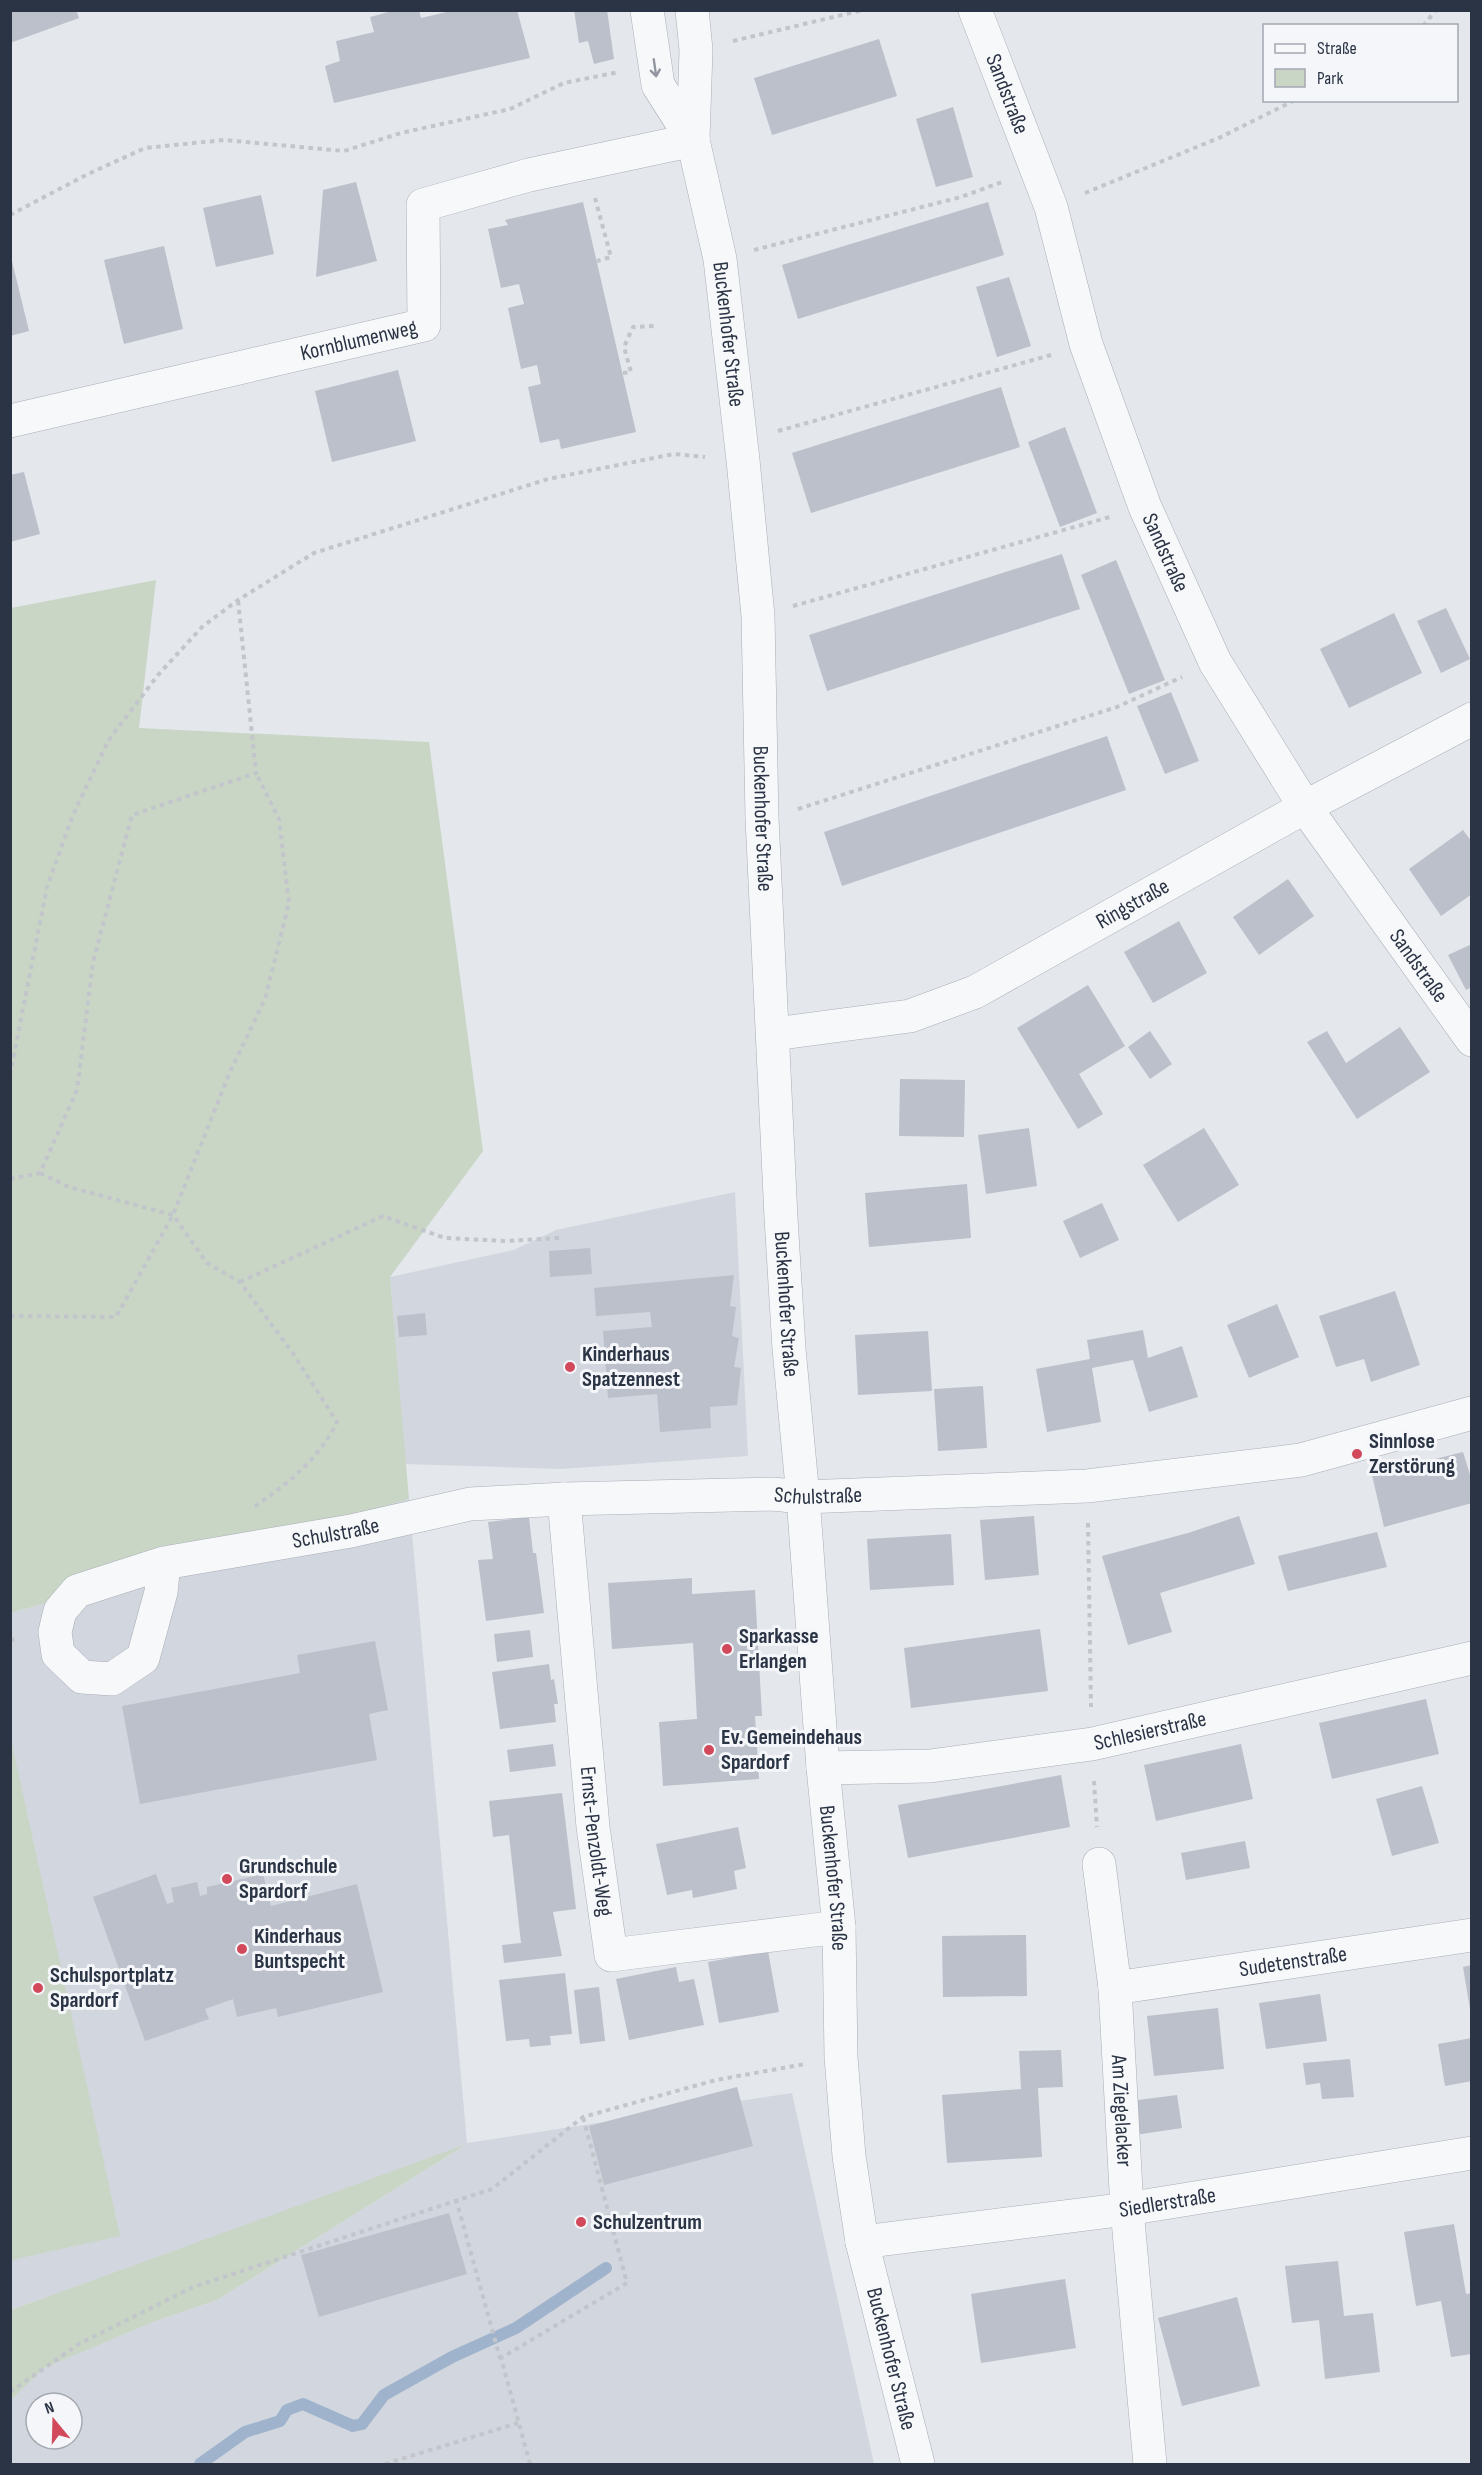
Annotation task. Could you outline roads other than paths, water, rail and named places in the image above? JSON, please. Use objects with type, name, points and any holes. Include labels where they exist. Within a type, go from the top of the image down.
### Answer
[{"type":"street","name":"Buckenhofer Straße","points":[[647,10],[658,85],[693,140]]},
{"type":"street","name":"Buckenhofer Straße","points":[[692,10],[696,50],[693,140],[720,259],[758,615],[762,818],[789,1349],[803,1497],[823,1768],[839,1927],[841,2057],[849,2156],[862,2242],[918,2464]]},
{"type":"street","name":"Sandstraße","points":[[975,10],[1051,207],[1086,344],[1145,507],[1215,662],[1305,807],[1472,1040]]},
{"type":"street","name":"Kornblumenweg","points":[[10,422],[424,325],[423,205],[529,175],[693,140]]},
{"type":"street","name":"Ringstraße","points":[[774,1034],[910,1016],[975,992],[1305,807],[1472,719]]},
{"type":"street","name":"Schulstraße","points":[[164,1563],[351,1531],[470,1504],[564,1499],[772,1494],[803,1497],[1088,1486],[1301,1460],[1472,1413]]},
{"type":"street","name":"Ernst-Penzoldt-Weg","points":[[564,1499],[593,1827],[611,1955],[839,1927]]},
{"type":"street","name":"Schlesierstraße","points":[[823,1768],[930,1766],[1092,1744],[1472,1658]]},
{"type":"street","name":"Am Ziegelacker","points":[[1099,1864],[1115,1988],[1126,2209],[1150,2464]]},
{"type":"street","name":"Sudetenstraße","points":[[1115,1988],[1472,1935]]},
{"type":"street","name":"Siedlerstraße","points":[[862,2242],[1126,2209],[1472,2153]]},
{"type":"waterway","points":[[200,2464],[245,2432],[280,2421],[287,2410],[303,2404],[353,2426],[362,2424],[384,2395],[452,2357],[516,2328],[606,2268]]},
{"type":"place","name":"Kinderhaus Spatzennest","points":[[570,1367]]},
{"type":"place","name":"Sinnlose Zerstörung","points":[[1357,1454]]},
{"type":"place","name":"Sparkasse Erlangen","points":[[727,1649]]},
{"type":"place","name":"Ev. Gemeindehaus Spardorf","points":[[709,1750]]},
{"type":"place","name":"Grundschule Spardorf","points":[[227,1879]]},
{"type":"place","name":"Kinderhaus Buntspecht","points":[[242,1949]]},
{"type":"place","name":"Schulsportplatz Spardorf","points":[[38,1988]]},
{"type":"place","name":"Schulzentrum","points":[[581,2222]]}]
